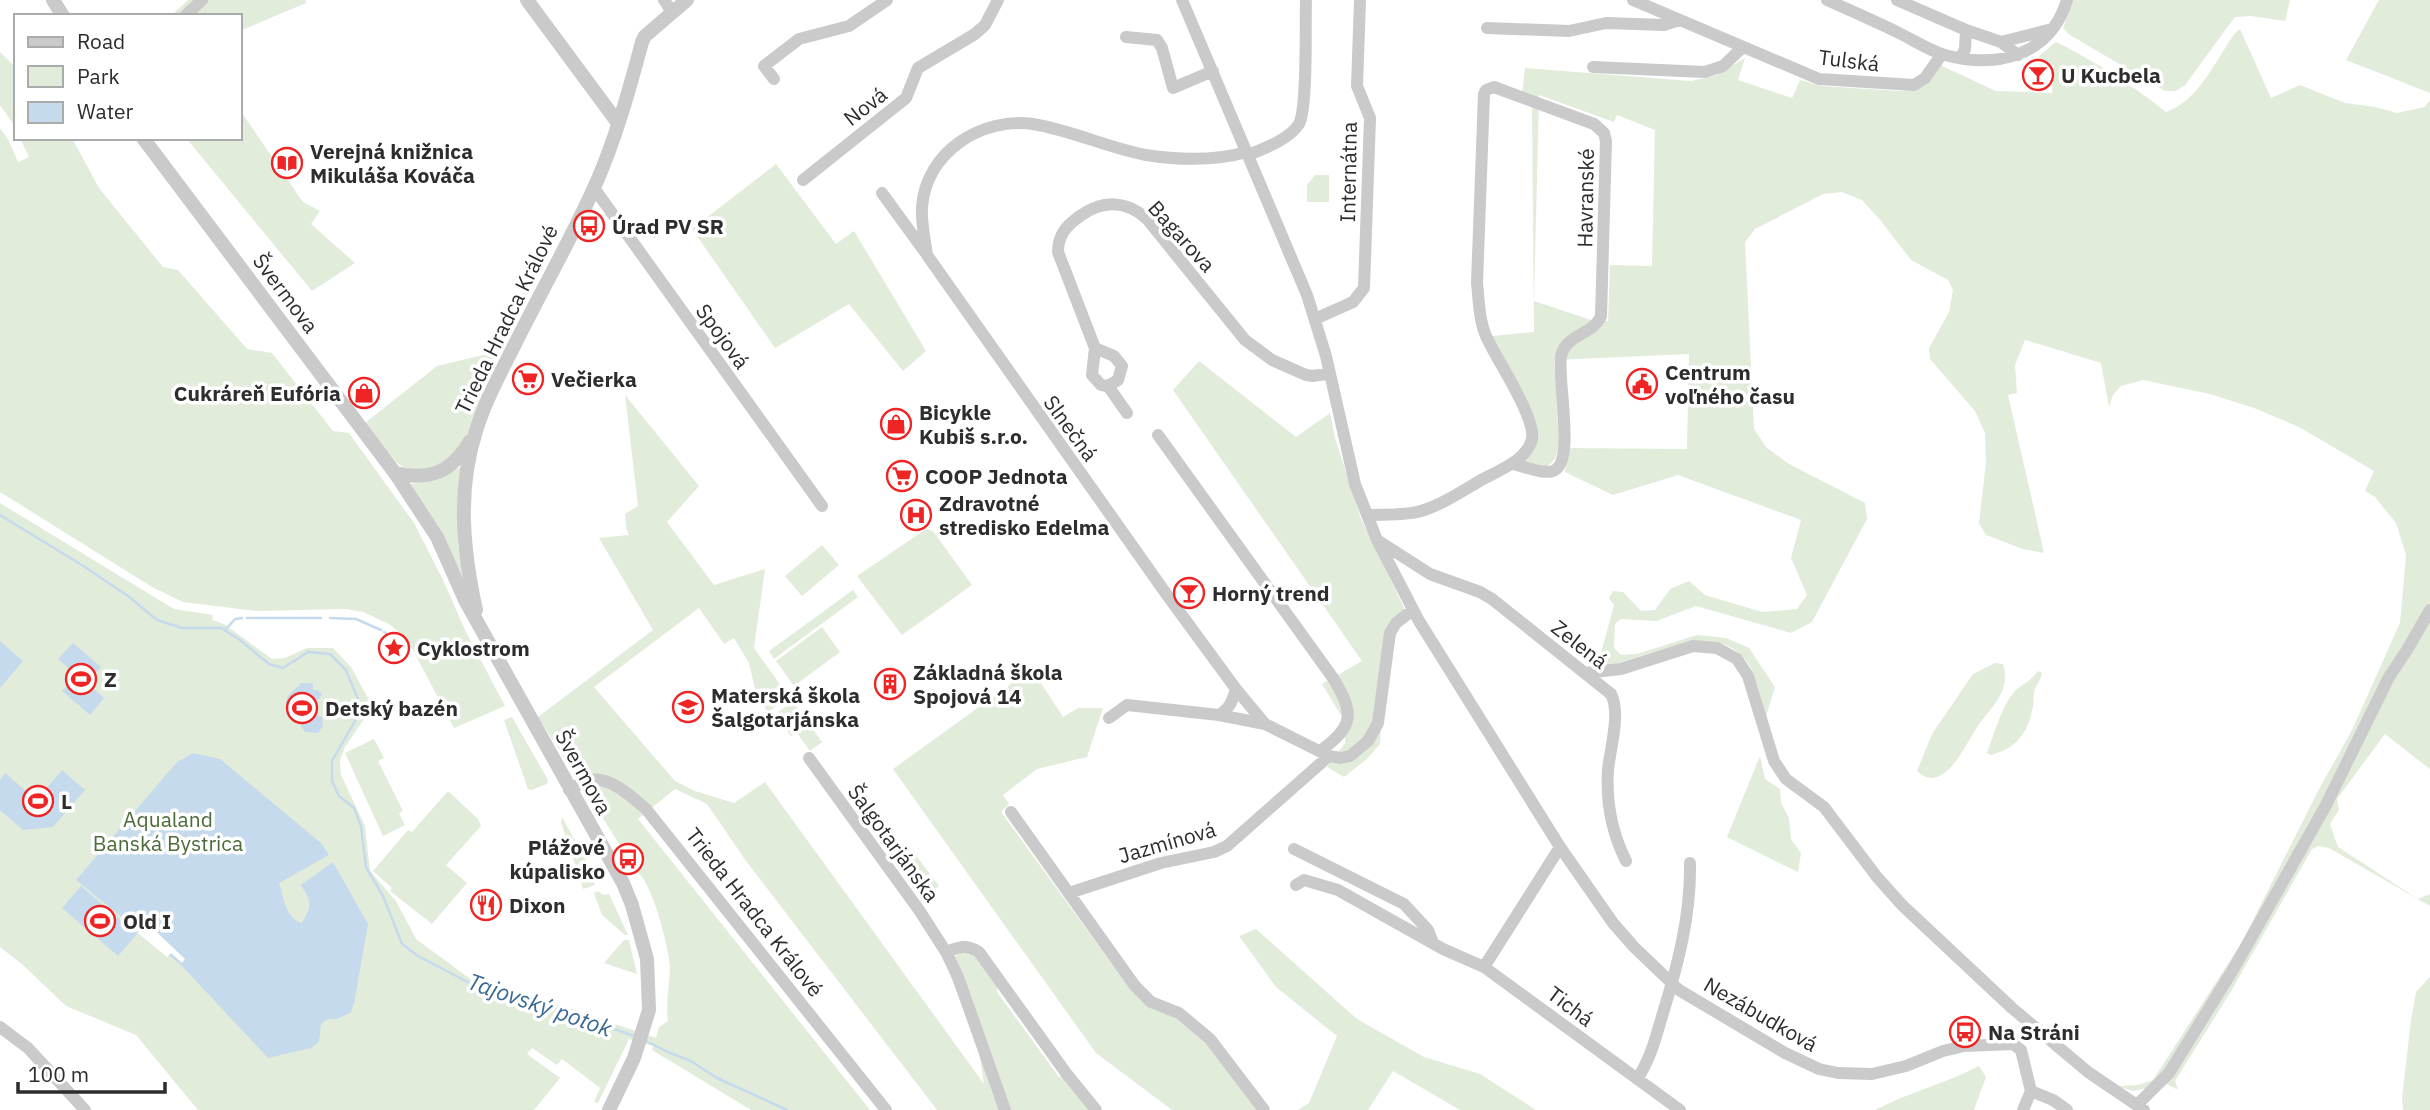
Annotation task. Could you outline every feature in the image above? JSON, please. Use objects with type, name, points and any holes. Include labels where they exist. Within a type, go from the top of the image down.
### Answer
[{"type":"street","points":[[187,14],[202,0]]},
{"type":"street","points":[[527,0],[618,123]]},
{"type":"street","points":[[668,6],[687,0]]},
{"type":"street","points":[[774,79],[764,66],[788,47],[810,35],[849,26],[887,0]]},
{"type":"street","name":"Nová","points":[[803,180],[906,98],[918,68],[975,34],[985,25],[998,0]]},
{"type":"street","points":[[1182,0],[1315,319],[1350,465],[1377,540],[1413,610],[1560,847],[1618,930],[1672,984]]},
{"type":"street","points":[[1248,153],[1291,133],[1298,125],[1303,103],[1306,0]]},
{"type":"street","name":"Internátna","points":[[1315,319],[1353,302],[1364,288],[1370,118],[1357,86],[1360,0]]},
{"type":"street","name":"Tulská","points":[[1633,0],[1819,79],[1914,85],[1925,78],[1942,54]]},
{"type":"street","name":"Tulská","points":[[1828,0],[1942,54],[1986,60],[2018,55],[2037,45],[2053,29],[2067,0]]},
{"type":"street","points":[[1897,0],[2001,42],[2018,55]]},
{"type":"street","name":"Trieda Hradca Králové","points":[[479,625],[468,576],[463,520],[467,472],[475,432],[491,391],[594,188],[618,123],[642,41],[668,6]]},
{"type":"street","points":[[1487,28],[1569,30],[1606,23],[1664,25],[1679,20]]},
{"type":"street","points":[[2001,42],[2053,29]]},
{"type":"street","points":[[1961,58],[1965,49],[1966,30]]},
{"type":"street","points":[[1126,37],[1157,40],[1162,48],[1173,88],[1213,71]]},
{"type":"street","points":[[1593,67],[1705,72],[1723,66],[1743,47]]},
{"type":"street","name":"Havranské","points":[[1367,515],[1420,511],[1513,464],[1532,438],[1531,424],[1485,334],[1480,315],[1477,283],[1484,94],[1494,86],[1594,124],[1604,133],[1606,141],[1601,316],[1595,325],[1569,341],[1563,348],[1560,359],[1564,419],[1559,467],[1555,471],[1546,472],[1513,464]]},
{"type":"street","name":"Slnečná","points":[[927,255],[922,208],[926,188],[933,172],[951,149],[976,131],[1010,123],[1043,126],[1143,154],[1174,159],[1248,153]]},
{"type":"street","name":"Švermova","points":[[145,140],[395,472],[437,537],[465,600],[623,883],[637,919],[649,978],[649,1010],[641,1038],[609,1110]]},
{"type":"street","name":"Spojová","points":[[594,188],[822,506]]},
{"type":"street","name":"Slnečná","points":[[882,193],[1236,690],[1265,724]]},
{"type":"street","name":"Bagarova","points":[[1127,413],[1108,386],[1101,385],[1092,375],[1095,348],[1062,267],[1058,241],[1069,224],[1098,206],[1118,204],[1135,209],[1147,219],[1251,346],[1297,372],[1313,376],[1330,373]]},
{"type":"street","points":[[896,213],[922,208]]},
{"type":"street","points":[[1095,348],[1114,356],[1122,366],[1118,380],[1108,386]]},
{"type":"street","points":[[395,472],[421,476],[449,468],[461,457],[475,432]]},
{"type":"street","points":[[1158,435],[1333,678],[1346,700],[1349,709],[1345,727],[1325,754],[1341,758],[1356,753],[1376,729],[1390,633],[1396,623],[1413,610]]},
{"type":"street","name":"Zelená","points":[[1377,540],[1430,574],[1469,587],[1492,599],[1608,691],[1615,704],[1608,787],[1612,822],[1626,861]]},
{"type":"street","points":[[1585,673],[1621,669],[1693,646],[1717,648],[1737,659],[1748,677],[1773,761],[1786,779],[1830,813],[1877,877],[1902,905],[2012,1008],[2088,1072],[2141,1107],[2169,1073],[2234,968],[2326,806],[2389,677],[2430,610]]},
{"type":"street","points":[[1219,715],[1232,703],[1236,690]]},
{"type":"street","name":"Slnečná","points":[[1109,718],[1127,705],[1219,715],[1265,724],[1325,754]]},
{"type":"street","name":"Jazmínová","points":[[1069,893],[1161,863],[1214,852],[1227,846],[1300,784],[1325,754]]},
{"type":"street","name":"Šalgotarjánska","points":[[809,758],[919,910],[946,952],[958,977],[1005,1110]]},
{"type":"street","name":"Trieda Hradca Králové","points":[[569,790],[590,779],[602,781],[627,793],[646,809],[886,1110]]},
{"type":"street","points":[[1011,812],[1143,996],[1179,1013],[1210,1039],[1264,1110]]},
{"type":"street","points":[[1484,967],[1560,847]]},
{"type":"street","points":[[1294,849],[1404,904],[1428,930],[1433,943]]},
{"type":"street","points":[[1637,1079],[1649,1059],[1672,984],[1687,921],[1690,863]]},
{"type":"street","name":"Tichá","points":[[1296,885],[1304,880],[1338,890],[1433,943],[1484,967],[1679,1110]]},
{"type":"street","points":[[946,952],[961,946],[970,946],[979,952],[1096,1110]]},
{"type":"street","name":"Nezábudková","points":[[1672,984],[1785,1053],[1819,1069],[1854,1075],[1872,1074],[1906,1066],[1943,1051],[2008,1042],[2021,1050],[2031,1091]]},
{"type":"street","points":[[0,1027],[27,1048],[85,1110]]},
{"type":"street","points":[[2023,1110],[2031,1091],[2053,1100],[2067,1110]]},
{"type":"green space","points":[[188,0],[305,0],[306,3],[242,30],[242,14],[173,14]]},
{"type":"green space","points":[[2073,0],[2290,0],[2285,21],[2251,16],[2235,17],[2185,85],[2176,91],[2165,91],[2070,35],[2063,28]]},
{"type":"green space","points":[[2379,0],[2430,0],[2430,93],[2346,60]]},
{"type":"green space","points":[[2240,29],[2271,98],[2300,85],[2345,103],[2397,113],[2425,107],[2430,100],[2430,769],[2385,734],[2337,799],[2339,810],[2330,824],[2338,847],[2418,899],[2430,894],[2430,906],[2329,848],[2319,846],[2312,849],[2230,993],[2175,1081],[2178,1090],[2167,1084],[2133,1091],[2117,1086],[2138,1085],[2153,1080],[2242,942],[2352,730],[2400,623],[2406,555],[2396,523],[2375,497],[2365,491],[2374,471],[2299,427],[2254,408],[2210,394],[2143,380],[2121,386],[2113,395],[2109,407],[2101,363],[2025,340],[2015,365],[2017,393],[2008,395],[2044,553],[2023,549],[1986,535],[1979,523],[1986,463],[1985,433],[1975,411],[1930,359],[1929,348],[1949,312],[1953,290],[1948,280],[1911,260],[1862,200],[1842,192],[1823,194],[1755,229],[1745,242],[1754,429],[1766,447],[1789,464],[1865,503],[1867,519],[1812,622],[1791,633],[1696,606],[1656,621],[1621,619],[1615,624],[1614,648],[1621,655],[1637,654],[1697,635],[1726,638],[1749,648],[1775,687],[1766,716],[1749,665],[1736,650],[1718,643],[1699,642],[1678,646],[1597,668],[1614,605],[1609,598],[1613,591],[1623,592],[1641,611],[1655,610],[1670,589],[1689,581],[1705,595],[1762,612],[1797,609],[1807,595],[1791,558],[1801,520],[1678,475],[1613,495],[1565,472],[1567,448],[1687,449],[1689,354],[1554,360],[1559,423],[1558,447],[1554,460],[1544,468],[1524,463],[1537,432],[1535,420],[1492,336],[1534,332],[1532,104],[1521,103],[1525,68],[1691,81],[1715,76],[1745,58],[1738,80],[1792,98],[1800,80],[1822,86],[1915,90],[1940,65],[1996,91],[2052,93],[2054,66],[2041,61],[2039,56],[2056,42],[2113,74],[2166,112],[2178,107],[2197,89]],"holes":[[[1539,95],[1614,122],[1617,115],[1655,130],[1652,266],[1610,265],[1608,321],[1591,320],[1534,301]]]},
{"type":"green space","points":[[0,52],[14,66],[14,125],[0,105]]},
{"type":"green space","points":[[242,113],[303,202],[320,211],[311,224],[355,263],[312,291],[188,140],[242,140]]},
{"type":"green space","points":[[0,128],[18,162],[29,157],[21,140],[73,140],[99,188],[163,267],[178,270],[247,349],[272,353],[333,431],[349,433],[414,523],[505,706],[454,728],[413,650],[389,624],[363,612],[344,609],[257,611],[183,602],[152,587],[0,492]]},
{"type":"green space","points":[[776,164],[836,244],[854,231],[926,351],[903,371],[849,304],[775,348],[692,229]]},
{"type":"green space","points":[[1315,175],[1329,175],[1329,202],[1307,202],[1307,185]]},
{"type":"green space","points":[[496,352],[487,372],[484,393],[470,429],[460,450],[451,459],[431,469],[411,470],[403,467],[365,423],[437,366]]},
{"type":"green space","points":[[1199,361],[1296,437],[1330,413],[1335,438],[1361,519],[1409,618],[1386,642],[1380,744],[1367,759],[1344,777],[1327,767],[1345,743],[1345,722],[1322,684],[1362,661],[1173,390]]},
{"type":"green space","name":"Aqualand Banská Bystrica","points":[[625,395],[699,486],[667,522],[714,585],[765,569],[754,648],[789,697],[768,712],[757,697],[749,663],[734,638],[724,644],[699,608],[594,687],[675,781],[695,791],[734,803],[765,782],[984,1084],[978,1046],[945,962],[964,951],[975,956],[997,986],[997,992],[1059,1077],[1061,1076],[1089,1110],[937,1110],[746,861],[707,804],[675,789],[638,819],[870,1110],[751,1110],[652,1050],[653,1046],[629,1039],[598,1103],[594,1102],[600,1088],[562,1059],[557,1065],[532,1048],[527,1054],[560,1078],[534,1110],[198,1110],[136,1035],[66,1006],[0,947],[0,503],[174,609],[213,615],[212,620],[224,624],[272,659],[285,658],[307,648],[333,648],[351,667],[368,698],[364,719],[345,747],[340,760],[341,775],[365,826],[370,871],[396,901],[416,939],[480,986],[551,1002],[656,1038],[659,1027],[668,1021],[670,966],[667,945],[654,902],[643,879],[538,717],[653,630],[599,538],[629,535],[625,514],[638,506]]},
{"type":"green space","points":[[461,467],[458,542],[463,577],[435,523],[410,484],[435,480]]},
{"type":"green space","points":[[926,529],[933,531],[972,585],[902,635],[857,576]]},
{"type":"green space","points":[[822,545],[839,565],[802,596],[785,576]]},
{"type":"green space","points":[[853,590],[858,597],[774,659],[769,651]]},
{"type":"green space","points":[[822,627],[840,652],[794,686],[776,661]]},
{"type":"green space","points":[[1995,663],[2003,664],[2005,675],[1997,701],[1951,767],[1935,778],[1926,777],[1917,771],[1932,734],[1973,674]]},
{"type":"green space","points":[[1032,669],[1063,717],[1078,708],[1103,708],[1087,757],[1037,769],[1003,795],[1009,804],[1001,812],[1133,993],[1178,1018],[1210,1046],[1257,1110],[1172,1110],[1096,1053],[893,769]]},
{"type":"green space","points":[[2038,671],[2042,673],[2034,691],[2031,716],[2024,732],[2008,748],[1991,755],[1987,753],[2011,695]]},
{"type":"green space","points":[[793,702],[822,742],[810,751],[797,733],[791,736],[775,714]]},
{"type":"green space","points":[[512,717],[548,780],[547,784],[528,789],[504,720]]},
{"type":"green space","points":[[374,739],[384,758],[378,761],[403,811],[399,813],[405,825],[383,836],[345,753]]},
{"type":"green space","points":[[1760,756],[1765,779],[1780,789],[1781,803],[1789,818],[1791,839],[1801,853],[1798,872],[1727,837]]},
{"type":"green space","points":[[448,791],[478,819],[481,826],[446,865],[467,883],[432,924],[390,891],[392,888],[373,871],[408,830],[412,832]]},
{"type":"green space","points":[[562,817],[588,864],[595,885],[583,889],[561,822]]},
{"type":"green space","points":[[915,854],[939,886],[928,894],[904,862]]},
{"type":"green space","points":[[598,891],[603,895],[609,894],[628,935],[602,915],[594,893]]},
{"type":"green space","points":[[1256,929],[1357,1019],[1424,1057],[1480,1074],[1536,1110],[1460,1110],[1393,1071],[1368,1110],[1298,1110],[1309,1103],[1337,1036],[1276,987],[1239,936]]},
{"type":"green space","points":[[624,940],[629,940],[637,974],[604,963]]},
{"type":"green space","points":[[2430,977],[2430,1110],[2403,1110],[2402,1098],[2416,992]]},
{"type":"green space","points":[[1979,1066],[1986,1077],[1974,1110],[1875,1110],[1953,1078]]},
{"type":"water","points":[[0,641],[23,661],[0,688]]},
{"type":"water","name":"Z","points":[[73,643],[101,667],[87,683],[104,698],[90,715],[62,691],[76,675],[58,659]]},
{"type":"water","name":"Detský bazén","points":[[301,683],[313,683],[313,690],[322,694],[314,701],[313,713],[322,717],[323,726],[318,733],[305,732],[301,727],[301,718],[286,704],[287,697]]},
{"type":"water","points":[[193,753],[220,759],[321,843],[329,855],[279,883],[292,917],[302,923],[308,911],[307,895],[301,885],[333,862],[368,924],[354,1004],[350,1013],[337,1019],[328,1019],[321,1024],[319,1042],[311,1048],[268,1058],[181,965],[76,880],[177,762]]},
{"type":"water","name":"L","points":[[62,770],[85,790],[53,827],[23,830],[0,810],[0,780],[5,773],[27,792],[45,790]]},
{"type":"water","name":"Old I","points":[[81,886],[137,934],[118,956],[62,908]]},
{"type":"pier","points":[[147,923],[185,959],[182,963],[171,953],[167,957],[138,933]]},
{"type":"waterway","name":"Tajovský potok","points":[[0,515],[85,567],[128,596],[157,620],[182,628],[221,628],[269,664],[283,668],[308,652],[330,654],[346,670],[362,709],[332,761],[332,781],[339,796],[354,808],[361,826],[366,867],[383,896],[402,944],[418,956],[481,989],[541,1003],[637,1037]]},
{"type":"waterway","points":[[226,629],[235,619],[242,618]]},
{"type":"waterway","points":[[247,618],[321,618]]},
{"type":"waterway","points":[[330,618],[356,619],[381,630]]},
{"type":"waterway","points":[[384,632],[395,640]]},
{"type":"waterway","name":"Tajovský potok","points":[[646,1041],[787,1110]]},
{"type":"place","name":"U Kucbela","points":[[2038,75]]},
{"type":"place","name":"Verejná knižnica Mikuláša Kováča","points":[[287,163]]},
{"type":"place","name":"Úrad PV SR","points":[[589,226]]},
{"type":"place","name":"Večierka","points":[[528,379]]},
{"type":"place","name":"Centrum voľného času","points":[[1642,384]]},
{"type":"place","name":"Cukráreň Eufória","points":[[364,393]]},
{"type":"place","name":"Bicykle Kubiš s.r.o.","points":[[896,424]]},
{"type":"place","name":"COOP Jednota","points":[[902,476]]},
{"type":"place","name":"Zdravotné stredisko Edelma","points":[[916,515]]},
{"type":"place","name":"Horný trend","points":[[1189,593]]},
{"type":"place","name":"Cyklostrom","points":[[394,648]]},
{"type":"place","name":"Z","points":[[81,679]]},
{"type":"place","name":"Základná škola Spojová 14","points":[[890,684]]},
{"type":"place","name":"Materská škola Šalgotarjánska","points":[[688,707]]},
{"type":"place","name":"Detský bazén","points":[[302,708]]},
{"type":"place","name":"L","points":[[38,801]]},
{"type":"place","name":"Plážové kúpalisko","points":[[628,859]]},
{"type":"place","name":"Dixon","points":[[486,905]]},
{"type":"place","name":"Old I","points":[[100,921]]},
{"type":"place","name":"Na Stráni","points":[[1965,1032]]}]
